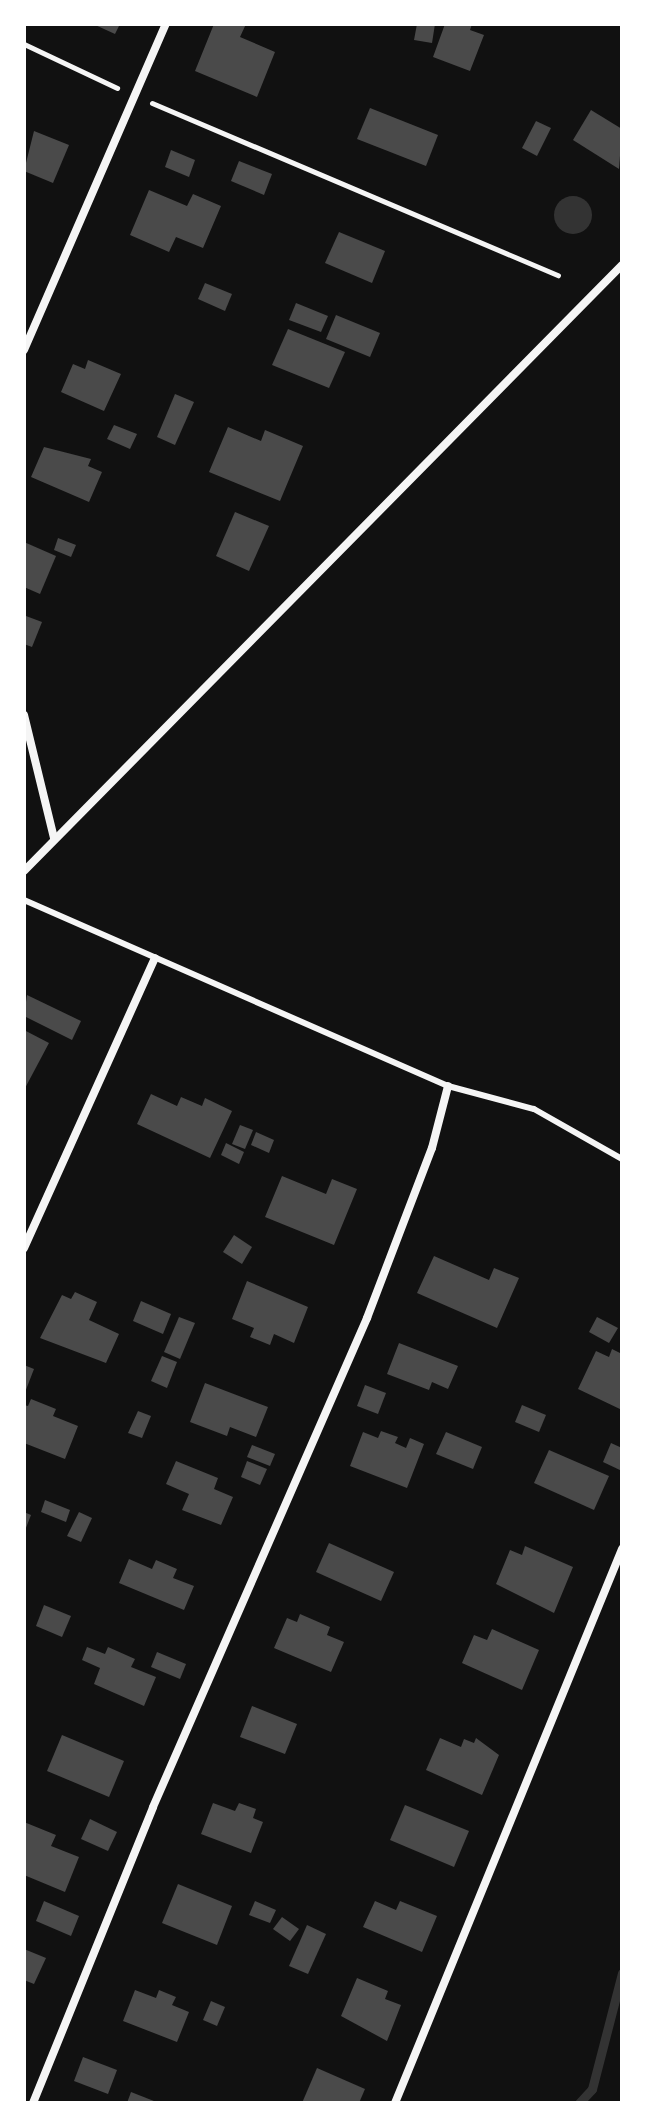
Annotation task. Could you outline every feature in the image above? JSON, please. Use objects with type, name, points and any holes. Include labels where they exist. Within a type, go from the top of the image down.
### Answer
[{"type":"street","points":[[24,350],[166,24]]},
{"type":"street","points":[[24,871],[622,265]]},
{"type":"street","points":[[24,715],[54,838]]},
{"type":"street","points":[[24,1248],[155,958]]},
{"type":"street","points":[[33,2103],[153,1807],[355,1347],[432,1148],[448,1086]]},
{"type":"street","points":[[395,2103],[622,1549]]},
{"type":"lane","points":[[24,900],[448,1086],[534,1109],[622,1159]]},
{"type":"path","points":[[24,44],[136,96],[558,275]]},
{"type":"shaded area","points":[[573,196],[587,201],[592,215],[587,229],[573,234],[559,229],[554,215],[559,201]]},
{"type":"building","points":[[93,24],[120,24],[115,34]]},
{"type":"building","points":[[214,24],[246,24],[240,37],[275,52],[257,97],[195,71]]},
{"type":"building","points":[[417,24],[435,24],[432,43],[414,40]]},
{"type":"building","points":[[445,24],[472,24],[470,30],[484,35],[470,71],[433,57]]},
{"type":"building","points":[[370,108],[438,135],[426,166],[357,139]]},
{"type":"building","points":[[591,110],[622,129],[619,169],[573,140]]},
{"type":"building","points":[[536,121],[551,128],[537,156],[522,148]]},
{"type":"building","points":[[34,131],[69,145],[53,183],[24,171]]},
{"type":"building","points":[[171,150],[195,160],[189,177],[165,167]]},
{"type":"building","points":[[239,161],[272,174],[264,195],[231,181]]},
{"type":"building","points":[[149,190],[187,206],[193,194],[221,206],[203,248],[176,237],[169,252],[130,235]]},
{"type":"building","points":[[339,232],[385,251],[372,283],[325,263]]},
{"type":"building","points":[[205,283],[232,294],[225,311],[198,299]]},
{"type":"building","points":[[296,303],[328,316],[321,332],[289,320]]},
{"type":"building","points":[[336,315],[380,333],[370,357],[326,339]]},
{"type":"building","points":[[288,329],[345,352],[329,388],[272,365]]},
{"type":"building","points":[[88,360],[121,374],[104,411],[61,392],[73,364],[85,369]]},
{"type":"building","points":[[175,394],[194,402],[175,445],[157,437]]},
{"type":"building","points":[[114,425],[137,434],[130,449],[107,439]]},
{"type":"building","points":[[228,427],[261,441],[265,430],[303,446],[280,501],[209,472]]},
{"type":"building","points":[[44,447],[91,459],[88,466],[102,472],[89,502],[31,477]]},
{"type":"building","points":[[235,512],[269,526],[249,571],[216,556]]},
{"type":"building","points":[[58,538],[76,545],[71,557],[54,550]]},
{"type":"building","points":[[24,542],[56,556],[40,594],[24,587]]},
{"type":"building","points":[[26,616],[42,622],[32,647],[24,644]]},
{"type":"building","points":[[27,995],[81,1021],[72,1040],[24,1016]]},
{"type":"building","points":[[24,1030],[49,1043],[24,1090]]},
{"type":"building","points":[[151,1094],[177,1106],[181,1097],[202,1106],[205,1098],[232,1111],[210,1158],[137,1124]]},
{"type":"building","points":[[240,1125],[253,1130],[245,1149],[232,1144]]},
{"type":"building","points":[[256,1132],[274,1140],[269,1153],[251,1145]]},
{"type":"building","points":[[226,1143],[244,1152],[239,1164],[221,1155]]},
{"type":"building","points":[[282,1176],[326,1194],[332,1179],[357,1189],[334,1245],[265,1217]]},
{"type":"building","points":[[234,1235],[252,1247],[242,1264],[223,1252]]},
{"type":"building","points":[[434,1256],[489,1280],[494,1268],[519,1278],[497,1328],[417,1293]]},
{"type":"building","points":[[247,1281],[308,1307],[294,1343],[274,1334],[270,1345],[250,1337],[254,1328],[232,1319]]},
{"type":"building","points":[[75,1292],[97,1302],[89,1320],[119,1334],[106,1363],[40,1338],[62,1295],[71,1299]]},
{"type":"building","points":[[141,1301],[171,1314],[163,1334],[133,1321]]},
{"type":"building","points":[[179,1317],[195,1323],[180,1359],[164,1352]]},
{"type":"building","points":[[597,1317],[618,1328],[609,1343],[589,1332]]},
{"type":"building","points":[[399,1343],[458,1366],[448,1389],[432,1382],[429,1390],[387,1374]]},
{"type":"building","points":[[612,1349],[622,1354],[622,1410],[578,1389],[596,1351],[609,1357]]},
{"type":"building","points":[[162,1356],[177,1362],[167,1388],[151,1381]]},
{"type":"building","points":[[24,1365],[34,1369],[24,1395]]},
{"type":"building","points":[[205,1383],[268,1407],[256,1437],[230,1427],[227,1436],[190,1422]]},
{"type":"building","points":[[365,1385],[386,1393],[378,1414],[357,1406]]},
{"type":"building","points":[[31,1399],[56,1409],[53,1416],[78,1426],[65,1459],[24,1443],[24,1405],[28,1406]]},
{"type":"building","points":[[522,1405],[546,1415],[539,1432],[515,1422]]},
{"type":"building","points":[[138,1411],[151,1416],[142,1438],[128,1433]]},
{"type":"building","points":[[381,1431],[398,1437],[395,1443],[406,1448],[410,1438],[424,1444],[407,1488],[350,1466],[363,1432],[378,1438]]},
{"type":"building","points":[[446,1432],[482,1447],[473,1469],[436,1454]]},
{"type":"building","points":[[611,1443],[622,1448],[622,1471],[603,1462]]},
{"type":"building","points":[[252,1445],[275,1454],[270,1466],[247,1457]]},
{"type":"building","points":[[549,1450],[609,1476],[594,1510],[534,1483]]},
{"type":"building","points":[[176,1461],[218,1478],[214,1489],[233,1497],[221,1525],[182,1510],[189,1494],[166,1484]]},
{"type":"building","points":[[247,1461],[267,1469],[260,1485],[241,1477]]},
{"type":"building","points":[[45,1500],[70,1510],[66,1522],[41,1512]]},
{"type":"building","points":[[24,1512],[31,1515],[24,1533]]},
{"type":"building","points":[[79,1512],[92,1518],[81,1542],[67,1536]]},
{"type":"building","points":[[329,1543],[394,1572],[381,1601],[316,1572]]},
{"type":"building","points":[[525,1546],[573,1567],[554,1613],[496,1584],[510,1550],[522,1555]]},
{"type":"building","points":[[129,1559],[152,1569],[156,1560],[177,1569],[173,1578],[194,1586],[184,1610],[119,1583]]},
{"type":"building","points":[[44,1605],[71,1616],[62,1637],[36,1626]]},
{"type":"building","points":[[300,1614],[330,1627],[327,1635],[344,1642],[331,1672],[274,1648],[287,1618],[297,1622]]},
{"type":"building","points":[[492,1629],[539,1650],[522,1690],[462,1663],[474,1635],[487,1640]]},
{"type":"building","points":[[87,1647],[105,1654],[108,1647],[135,1659],[131,1667],[156,1677],[144,1706],[94,1684],[100,1668],[82,1660]]},
{"type":"building","points":[[157,1652],[186,1664],[180,1679],[151,1667]]},
{"type":"building","points":[[252,1706],[297,1724],[285,1754],[240,1737]]},
{"type":"building","points":[[62,1735],[124,1761],[109,1797],[47,1771]]},
{"type":"building","points":[[440,1738],[461,1747],[464,1739],[474,1743],[476,1738],[499,1755],[482,1795],[426,1770]]},
{"type":"building","points":[[213,1803],[235,1811],[239,1803],[256,1809],[253,1818],[263,1822],[251,1853],[201,1834]]},
{"type":"building","points":[[405,1805],[469,1831],[454,1867],[390,1840]]},
{"type":"building","points":[[90,1819],[117,1832],[108,1851],[81,1839]]},
{"type":"building","points":[[24,1822],[56,1835],[51,1846],[79,1857],[65,1892],[24,1875]]},
{"type":"building","points":[[178,1884],[232,1906],[217,1945],[162,1923]]},
{"type":"building","points":[[44,1901],[79,1916],[71,1936],[36,1921]]},
{"type":"building","points":[[255,1901],[276,1910],[270,1923],[249,1915]]},
{"type":"building","points":[[375,1901],[396,1910],[400,1901],[437,1916],[422,1952],[363,1927]]},
{"type":"building","points":[[282,1917],[299,1929],[290,1941],[273,1929]]},
{"type":"building","points":[[307,1925],[326,1934],[308,1974],[289,1966]]},
{"type":"building","points":[[24,1949],[46,1958],[34,1984],[24,1980]]},
{"type":"building","points":[[357,1978],[388,1991],[385,1999],[401,2005],[387,2041],[341,2016]]},
{"type":"building","points":[[135,1990],[156,1998],[159,1990],[176,1997],[172,2005],[189,2012],[177,2042],[123,2021]]},
{"type":"building","points":[[211,2001],[225,2007],[217,2026],[203,2020]]},
{"type":"building","points":[[83,2057],[117,2070],[108,2094],[74,2081]]},
{"type":"building","points":[[317,2068],[365,2089],[359,2103],[302,2103]]},
{"type":"building","points":[[131,2092],[159,2103],[127,2103]]},
{"type":"waterway","points":[[579,2103],[592,2089],[622,1973]]}]
